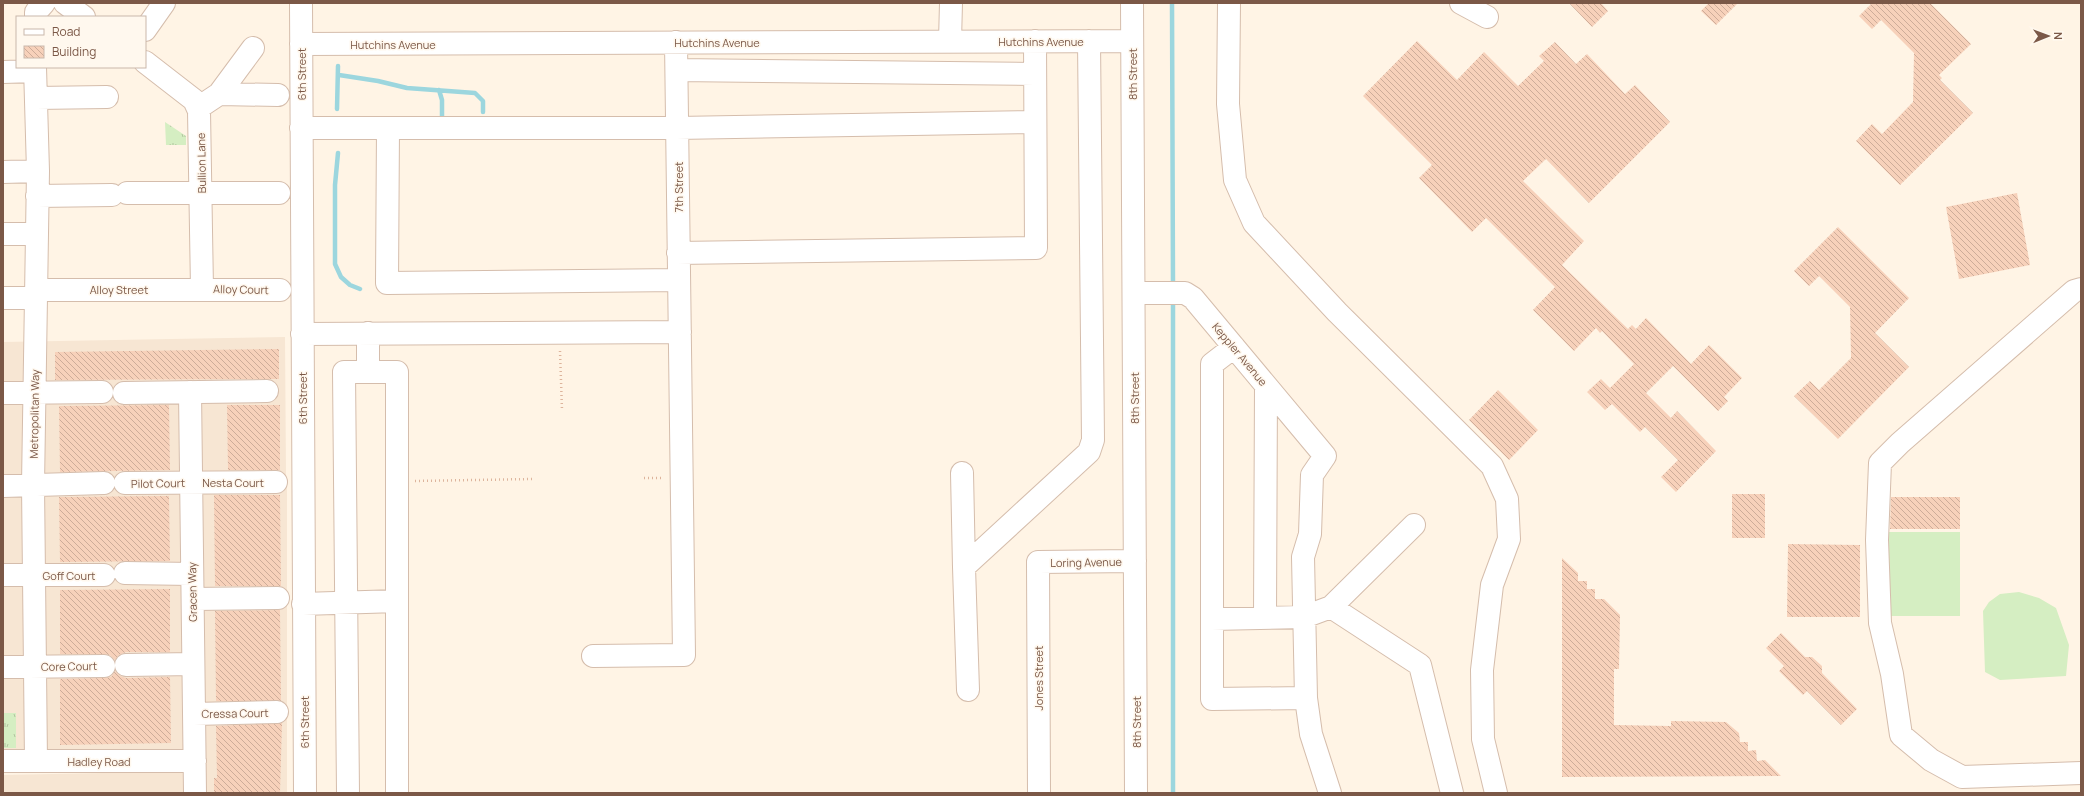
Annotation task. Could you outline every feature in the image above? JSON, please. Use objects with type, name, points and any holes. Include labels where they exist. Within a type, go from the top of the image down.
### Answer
[{"type":"street","points":[[36,16],[36,12],[44,3]]},
{"type":"street","points":[[65,3],[83,16]]},
{"type":"street","points":[[146,29],[164,3]]},
{"type":"street","name":"6th Street","points":[[301,3],[305,793]]},
{"type":"street","points":[[950,41],[951,3]]},
{"type":"street","name":"8th Street","points":[[1132,3],[1136,793]]},
{"type":"street","points":[[1229,3],[1228,104],[1235,180],[1254,223],[1337,312],[1492,466],[1507,499],[1509,539],[1492,585],[1482,670],[1484,739],[1496,793]]},
{"type":"street","points":[[1461,3],[1487,17]]},
{"type":"street","points":[[678,253],[1036,248],[1034,41]]},
{"type":"street","points":[[964,567],[1089,452],[1093,440],[1089,41]]},
{"type":"street","name":"Hutchins Avenue","points":[[301,44],[1132,41]]},
{"type":"street","name":"7th Street","points":[[593,656],[684,655],[676,42]]},
{"type":"street","points":[[146,63],[194,100],[198,108],[219,94],[253,48]]},
{"type":"street","points":[[3,72],[35,69]]},
{"type":"street","name":"Metropolitan Way","points":[[35,69],[38,171],[33,485],[36,761]]},
{"type":"street","points":[[677,70],[1035,74]]},
{"type":"street","points":[[219,94],[278,95]]},
{"type":"street","points":[[36,98],[107,97]]},
{"type":"street","name":"Bullion Lane","points":[[198,108],[200,135],[202,289]]},
{"type":"street","points":[[302,128],[677,128],[1035,122]]},
{"type":"street","points":[[388,128],[387,284],[679,280]]},
{"type":"street","points":[[3,172],[38,171]]},
{"type":"street","points":[[37,196],[279,193]]},
{"type":"street","points":[[3,234],[36,234]]},
{"type":"street","name":"Alloy Court","points":[[202,289],[280,290]]},
{"type":"street","name":"Alloy Street","points":[[3,298],[36,294],[202,289]]},
{"type":"street","points":[[2081,289],[2074,291],[1900,443],[1880,463],[1877,540],[1880,623],[1892,674],[1901,735],[1931,760],[1962,777],[2081,773]]},
{"type":"street","name":"Keppler Avenue","points":[[1134,293],[1185,293],[1193,298],[1325,456],[1312,475],[1310,534],[1303,558],[1304,617]]},
{"type":"street","points":[[302,334],[680,332]]},
{"type":"street","points":[[368,334],[368,372]]},
{"type":"street","points":[[1234,347],[1212,364],[1212,699],[1306,698]]},
{"type":"street","points":[[348,793],[344,372],[397,372],[396,793]]},
{"type":"street","points":[[1266,386],[1266,618]]},
{"type":"street","points":[[124,393],[268,391]]},
{"type":"street","points":[[3,393],[102,392]]},
{"type":"street","name":"Gracen Way","points":[[190,392],[195,793]]},
{"type":"street","points":[[962,473],[968,690]]},
{"type":"street","name":"Nesta Court","points":[[191,482],[276,482]]},
{"type":"street","name":"Pilot Court","points":[[125,483],[191,482]]},
{"type":"street","points":[[3,486],[104,483]]},
{"type":"street","points":[[1212,619],[1304,617],[1331,607],[1414,525]]},
{"type":"street","name":"Loring Avenue","points":[[1038,562],[1135,561]]},
{"type":"street","name":"Jones Street","points":[[1038,562],[1039,793]]},
{"type":"street","name":"Goff Court","points":[[3,575],[192,574]]},
{"type":"street","points":[[193,599],[278,598]]},
{"type":"street","points":[[304,604],[397,601]]},
{"type":"street","points":[[1331,607],[1420,665],[1452,793]]},
{"type":"street","points":[[1304,617],[1306,698],[1311,734],[1330,793]]},
{"type":"street","points":[[126,665],[193,664]]},
{"type":"street","name":"Core Court","points":[[3,667],[104,666]]},
{"type":"street","name":"Cressa Court","points":[[194,714],[277,712]]},
{"type":"street","name":"Hadley Road","points":[[3,761],[195,761]]},
{"type":"path","points":[[559,332],[562,410]]},
{"type":"path","points":[[397,481],[533,479]]},
{"type":"shaded area","points":[[285,337],[286,475],[187,475],[187,750],[3,751],[3,342]]},
{"type":"shaded area","points":[[197,481],[287,482],[287,793],[3,793],[3,775],[202,771]]},
{"type":"green space","points":[[165,122],[186,136],[186,145],[166,145]]},
{"type":"green space","points":[[1884,532],[1960,532],[1960,616],[1884,616]]},
{"type":"green space","points":[[2019,592],[2039,598],[2056,608],[2069,645],[2066,676],[2000,680],[1985,672],[1983,611],[1989,602],[2000,594]]},
{"type":"green space","points":[[3,713],[16,713],[16,748],[3,748]]},
{"type":"building","points":[[1569,3],[1601,3],[1608,11],[1592,27]]},
{"type":"building","points":[[1709,3],[1738,3],[1716,25],[1701,11]]},
{"type":"building","points":[[1872,3],[1930,3],[1971,44],[1939,75],[1942,78],[1940,80],[1973,113],[1900,185],[1856,141],[1872,124],[1882,134],[1913,102],[1914,53],[1881,20],[1872,29],[1859,16]]},
{"type":"building","points":[[1417,41],[1457,80],[1484,52],[1518,86],[1544,61],[1539,56],[1555,42],[1576,64],[1587,54],[1625,94],[1635,85],[1670,122],[1589,203],[1546,159],[1523,181],[1584,241],[1562,265],[1628,329],[1632,325],[1636,329],[1646,318],[1691,364],[1709,345],[1742,378],[1724,397],[1728,401],[1718,411],[1673,366],[1646,393],[1671,418],[1677,411],[1716,451],[1676,492],[1661,477],[1678,460],[1645,427],[1640,432],[1612,404],[1605,410],[1587,392],[1601,379],[1610,388],[1634,364],[1602,331],[1600,333],[1596,328],[1574,351],[1533,310],[1555,287],[1486,218],[1472,232],[1419,178],[1432,165],[1363,96]]},
{"type":"building","points":[[2017,193],[2030,265],[1959,279],[1946,207]]},
{"type":"building","points":[[1838,227],[1909,298],[1875,333],[1909,367],[1838,439],[1794,396],[1810,381],[1819,390],[1851,358],[1850,307],[1819,276],[1809,286],[1794,271]]},
{"type":"building","points":[[279,349],[279,379],[55,380],[55,352]]},
{"type":"building","points":[[1498,390],[1538,430],[1509,460],[1469,420]]},
{"type":"building","points":[[169,405],[170,470],[60,472],[59,406]]},
{"type":"building","points":[[227,405],[280,405],[280,470],[228,470]]},
{"type":"building","points":[[1732,494],[1765,494],[1765,538],[1732,538]]},
{"type":"building","points":[[214,495],[280,495],[281,586],[215,586]]},
{"type":"building","points":[[169,496],[170,561],[60,562],[59,497]]},
{"type":"building","points":[[1891,497],[1960,497],[1960,529],[1890,529]]},
{"type":"building","points":[[1788,544],[1860,545],[1860,617],[1787,617]]},
{"type":"building","points":[[1562,558],[1578,573],[1578,581],[1587,581],[1587,589],[1595,589],[1595,599],[1604,599],[1620,615],[1619,669],[1614,669],[1614,725],[1671,726],[1671,721],[1726,722],[1739,733],[1740,742],[1748,742],[1748,751],[1756,750],[1757,761],[1765,760],[1781,776],[1562,777]]},
{"type":"building","points":[[170,589],[170,652],[126,652],[119,655],[115,660],[110,655],[104,654],[60,654],[60,590]]},
{"type":"building","points":[[280,610],[281,701],[216,701],[215,611]]},
{"type":"building","points":[[1781,633],[1805,657],[1812,657],[1822,666],[1822,673],[1857,709],[1841,725],[1807,691],[1803,695],[1779,671],[1784,666],[1766,648]]},
{"type":"building","points":[[115,671],[120,676],[126,678],[170,677],[171,743],[60,745],[60,679],[111,677]]},
{"type":"building","points":[[282,723],[280,793],[214,793],[214,778],[217,778],[216,726]]},
{"type":"waterway","points":[[1172,3],[1173,287]]},
{"type":"waterway","points":[[337,109],[338,66]]},
{"type":"waterway","points":[[339,75],[378,81],[407,88],[475,93],[483,101],[483,112]]},
{"type":"waterway","points":[[439,90],[442,100],[442,116]]},
{"type":"waterway","points":[[338,153],[335,185],[335,264],[341,277],[350,285],[360,289]]},
{"type":"waterway","points":[[1173,299],[1173,793]]}]
